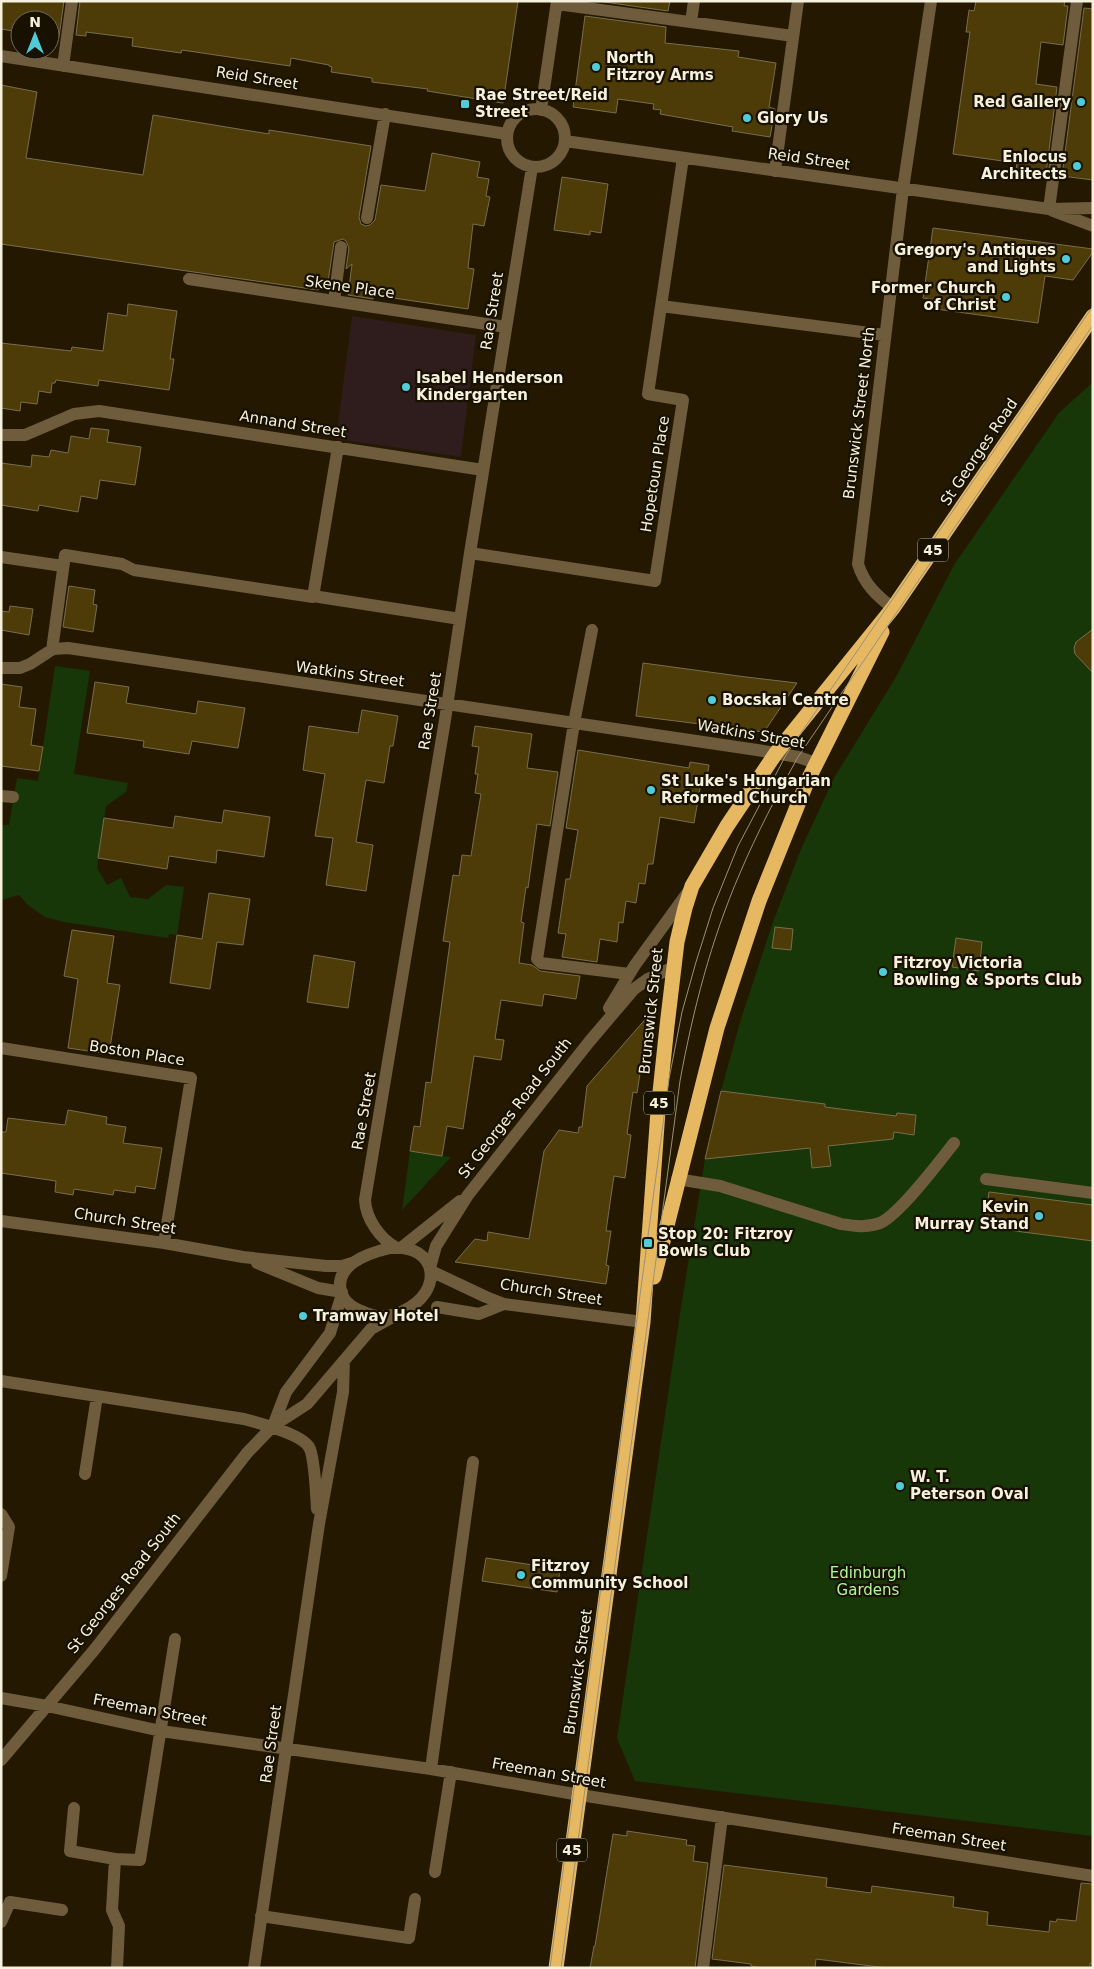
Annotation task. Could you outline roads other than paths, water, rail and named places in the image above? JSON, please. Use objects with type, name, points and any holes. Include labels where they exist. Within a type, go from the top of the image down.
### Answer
[{"type":"highway","name":"St Georges Road","points":[[692,886],[727,826],[776,753],[893,608],[1093,316]]},
{"type":"highway","name":"St Georges Road","points":[[759,901],[816,763],[893,608]]},
{"type":"highway","name":"Brunswick Street","points":[[556,1968],[643,1322],[658,1111],[674,967],[679,933],[692,886]]},
{"type":"highway","name":"Brunswick Street","points":[[643,1322],[677,1179],[717,1028],[759,901]]},
{"type":"street","points":[[63,66],[72,1]]},
{"type":"street","points":[[691,22],[694,1]]},
{"type":"street","points":[[775,171],[798,1]]},
{"type":"street","name":"Brunswick Street North","points":[[893,608],[871,589],[862,578],[858,564],[903,189],[931,1]]},
{"type":"street","points":[[1050,210],[1078,1]]},
{"type":"street","points":[[541,110],[557,2],[793,36]]},
{"type":"street","name":"Reid Street","points":[[1,56],[507,134]]},
{"type":"street","points":[[535,109],[551,113],[558,120],[563,129],[565,141],[562,151],[556,159],[548,165],[532,167],[522,164],[514,158],[509,149],[507,134],[510,124],[516,117],[525,111],[535,109]]},
{"type":"street","points":[[367,218],[385,114]]},
{"type":"street","name":"Reid Street","points":[[565,141],[1050,210],[1093,208]]},
{"type":"street","name":"Hopetoun Place","points":[[470,552],[654,581],[683,400],[648,394],[683,158]]},
{"type":"street","name":"Rae Street","points":[[399,1248],[388,1242],[378,1232],[367,1210],[365,1200],[448,705],[470,552],[532,167]]},
{"type":"street","name":"Reid Street","points":[[1050,210],[1093,226]]},
{"type":"street","points":[[334,301],[341,246]]},
{"type":"street","name":"Skene Place","points":[[188,279],[506,326]]},
{"type":"street","points":[[661,306],[885,335]]},
{"type":"street","name":"Annand Street","points":[[1,435],[25,435],[74,414],[99,411],[483,470]]},
{"type":"street","points":[[313,596],[338,447]]},
{"type":"street","points":[[52,650],[65,555],[122,564],[134,570],[460,619]]},
{"type":"street","points":[[1,557],[63,566]]},
{"type":"street","points":[[592,630],[574,723],[537,959],[540,963],[629,974]]},
{"type":"street","name":"Watkins Street","points":[[1,668],[23,667],[52,650],[60,648],[92,651],[776,753],[816,763]]},
{"type":"street","name":"St Georges Road South","points":[[589,1042],[629,974],[692,886]]},
{"type":"street","name":"St Georges Road South","points":[[430,1270],[436,1246],[468,1195],[589,1042],[634,989],[648,979],[674,967]]},
{"type":"street","name":"Boston Place","points":[[1,1048],[191,1078],[164,1243]]},
{"type":"street","points":[[677,1179],[720,1186],[841,1224],[861,1227],[881,1222],[896,1212],[954,1143]]},
{"type":"street","points":[[986,1179],[1093,1193]]},
{"type":"street","name":"St Georges Road South","points":[[399,1248],[468,1195]]},
{"type":"street","name":"Church Street","points":[[1,1220],[164,1243],[243,1257],[326,1266],[342,1266],[352,1263]]},
{"type":"street","points":[[384,1249],[410,1249],[418,1253],[430,1270],[429,1287],[423,1298],[398,1314],[385,1316],[368,1314],[349,1304],[342,1293],[342,1276],[352,1263],[364,1256],[384,1249]]},
{"type":"street","name":"Church Street","points":[[243,1257],[318,1288],[342,1293]]},
{"type":"street","name":"Church Street","points":[[430,1270],[504,1304],[643,1322]]},
{"type":"street","name":"St Georges Road South","points":[[273,1426],[286,1392],[330,1333],[342,1293]]},
{"type":"street","points":[[437,1307],[480,1314],[504,1304]]},
{"type":"street","name":"St Georges Road South","points":[[1,1760],[95,1649],[237,1465],[273,1426],[308,1404],[371,1329],[398,1314]]},
{"type":"street","name":"Rae Street","points":[[254,1968],[319,1524],[343,1392],[344,1361]]},
{"type":"street","points":[[1,1382],[273,1426]]},
{"type":"street","points":[[85,1474],[96,1396]]},
{"type":"street","name":"Rae Street","points":[[273,1426],[309,1446],[312,1455],[319,1524]]},
{"type":"street","points":[[431,1769],[473,1462]]},
{"type":"street","points":[[1,1514],[9,1527],[1,1576]]},
{"type":"street","points":[[74,1808],[70,1851],[115,1859],[140,1860],[175,1639]]},
{"type":"street","name":"Freeman Street","points":[[1,1698],[161,1731],[451,1772],[579,1795],[1093,1876]]},
{"type":"street","points":[[435,1872],[451,1772]]},
{"type":"street","points":[[703,1968],[722,1817]]},
{"type":"street","points":[[115,1859],[112,1910],[119,1926],[117,1968]]},
{"type":"street","points":[[261,1916],[409,1938],[415,1898]]},
{"type":"street","points":[[1,1922],[10,1902],[62,1910]]},
{"type":"tram line","points":[[550,1968],[669,1079],[682,1012],[713,908],[738,846],[786,755],[1093,306]]},
{"type":"tram line","points":[[561,1968],[680,1081],[697,1002],[720,924],[747,858],[798,757],[1093,325]]},
{"type":"place","name":"North Fitzroy Arms","points":[[596,67]]},
{"type":"place","name":"Red Gallery","points":[[1081,102]]},
{"type":"place","name":"Rae Street/Reid Street","points":[[465,104]]},
{"type":"place","name":"Glory Us","points":[[747,118]]},
{"type":"place","name":"Enlocus Architects","points":[[1077,166]]},
{"type":"place","name":"Gregory's Antiques and Lights","points":[[1066,259]]},
{"type":"place","name":"Former Church of Christ","points":[[1006,297]]},
{"type":"place","name":"Isabel Henderson Kindergarten","points":[[406,387]]},
{"type":"place","name":"Bocskai Centre","points":[[712,700]]},
{"type":"place","name":"St Luke's Hungarian Reformed Church","points":[[651,790]]},
{"type":"place","name":"Fitzroy Victoria Bowling & Sports Club","points":[[883,972]]},
{"type":"place","name":"Kevin Murray Stand","points":[[1039,1216]]},
{"type":"place","name":"Stop 20: Fitzroy Bowls Club","points":[[648,1243]]},
{"type":"place","name":"Tramway Hotel","points":[[303,1316]]},
{"type":"place","name":"W. T. Peterson Oval","points":[[900,1486]]},
{"type":"place","name":"Fitzroy Community School","points":[[521,1575]]},
{"type":"park label","name":"Edinburgh Gardens","points":[[868,1582]]}]
